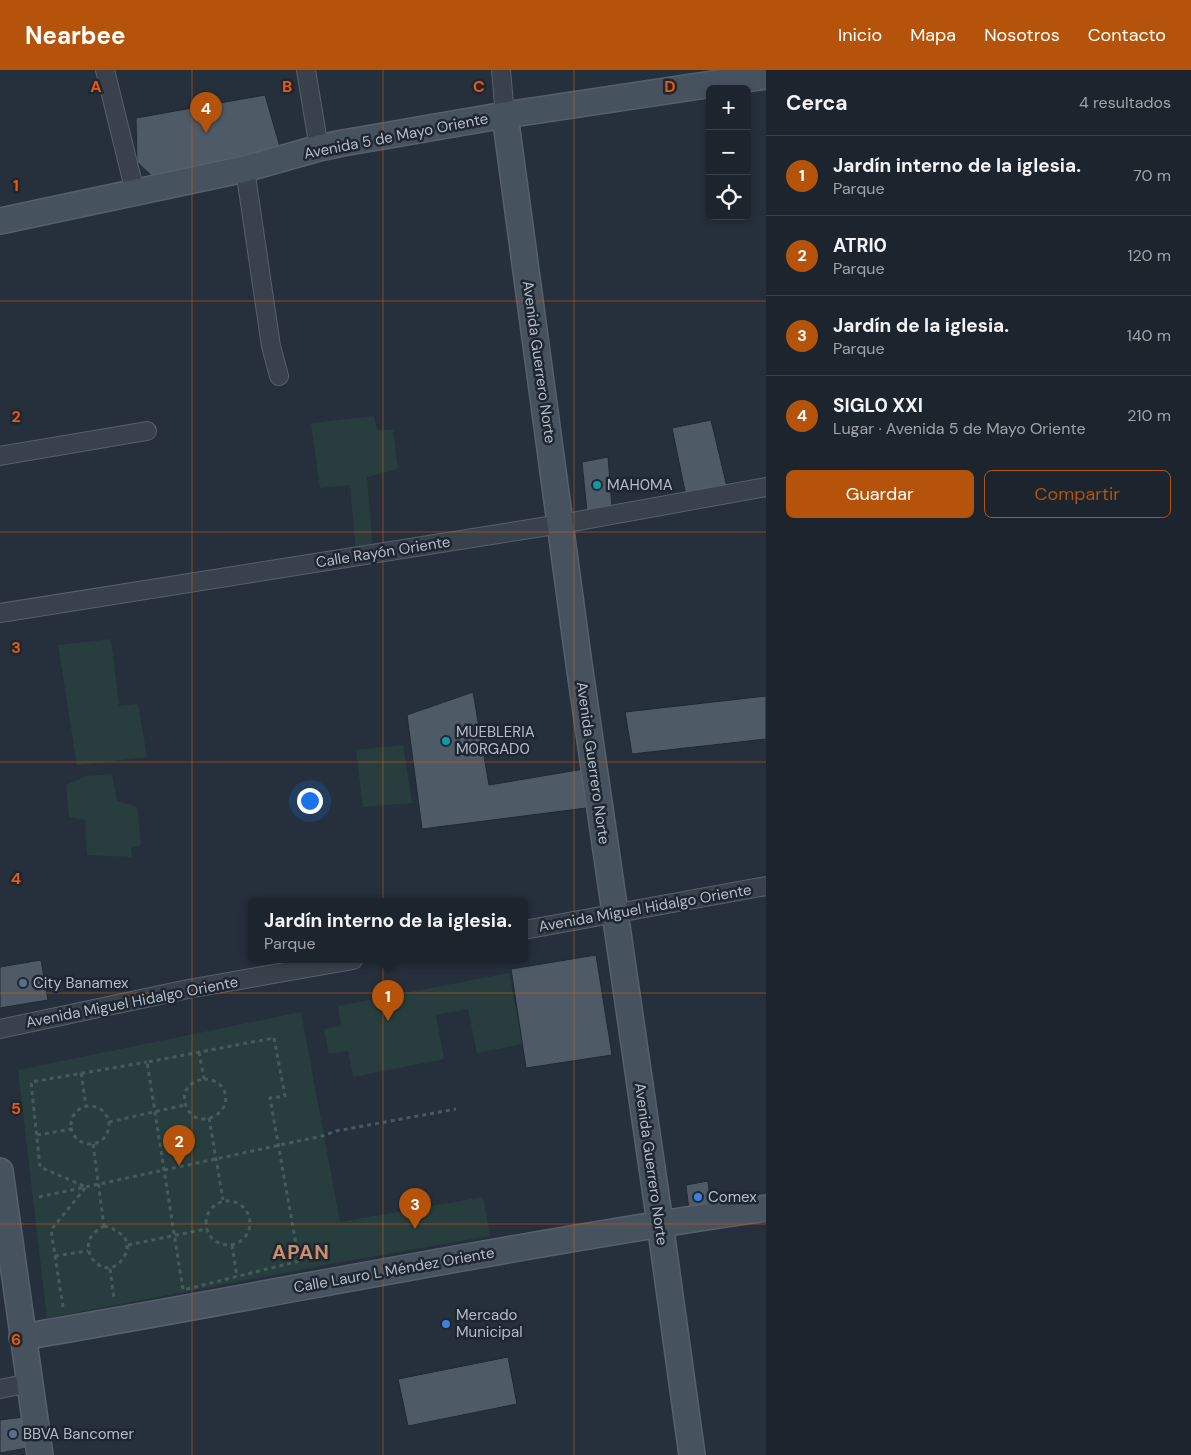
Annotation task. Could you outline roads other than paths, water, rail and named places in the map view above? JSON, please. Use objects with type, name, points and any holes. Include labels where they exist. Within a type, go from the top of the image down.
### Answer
[{"type":"main road","name":"Avenida 5 de Mayo Oriente","points":[[0,221],[246,169],[343,143],[505,115],[766,76]]},
{"type":"main road","name":"Avenida Guerrero Norte","points":[[505,115],[581,683],[692,1455]]},
{"type":"main road","points":[[0,1171],[40,1455]]},
{"type":"main road","name":"Calle Lauro L Méndez Oriente","points":[[22,1337],[660,1223],[766,1208]]},
{"type":"street","points":[[106,70],[135,192]]},
{"type":"street","points":[[306,70],[319,148]]},
{"type":"street","name":"Avenida Guerrero Norte","points":[[501,70],[505,115]]},
{"type":"street","points":[[246,169],[271,346],[279,376]]},
{"type":"street","points":[[0,456],[147,431]]},
{"type":"street","name":"Calle Rayón Oriente","points":[[0,613],[561,524],[766,487]]},
{"type":"street","name":"Avenida Miguel Hidalgo Oriente","points":[[528,929],[766,886]]},
{"type":"street","name":"Avenida Miguel Hidalgo Oriente","points":[[0,1029],[188,989],[336,963]]},
{"type":"street","points":[[0,1389],[30,1383]]},
{"type":"place","name":"SIGL0 XXI","points":[[206,133]]},
{"type":"place","name":"MAH0MA","points":[[597,485]]},
{"type":"place","name":"MUEBLERIA M0RGAD0","points":[[446,741]]},
{"type":"place","name":"City Banamex","points":[[23,983]]},
{"type":"place","name":"Jardín interno de la iglesia.","points":[[388,1021]]},
{"type":"place","name":"ATRI0","points":[[179,1166]]},
{"type":"place","name":"Comex","points":[[698,1197]]},
{"type":"place","name":"Jardín de la iglesia.","points":[[415,1229]]},
{"type":"place","name":"Mercado Municipal","points":[[446,1324]]},
{"type":"place","name":"BBVA Bancomer","points":[[13,1434]]},
{"type":"district","name":"APAN","points":[[301,1252]]}]
